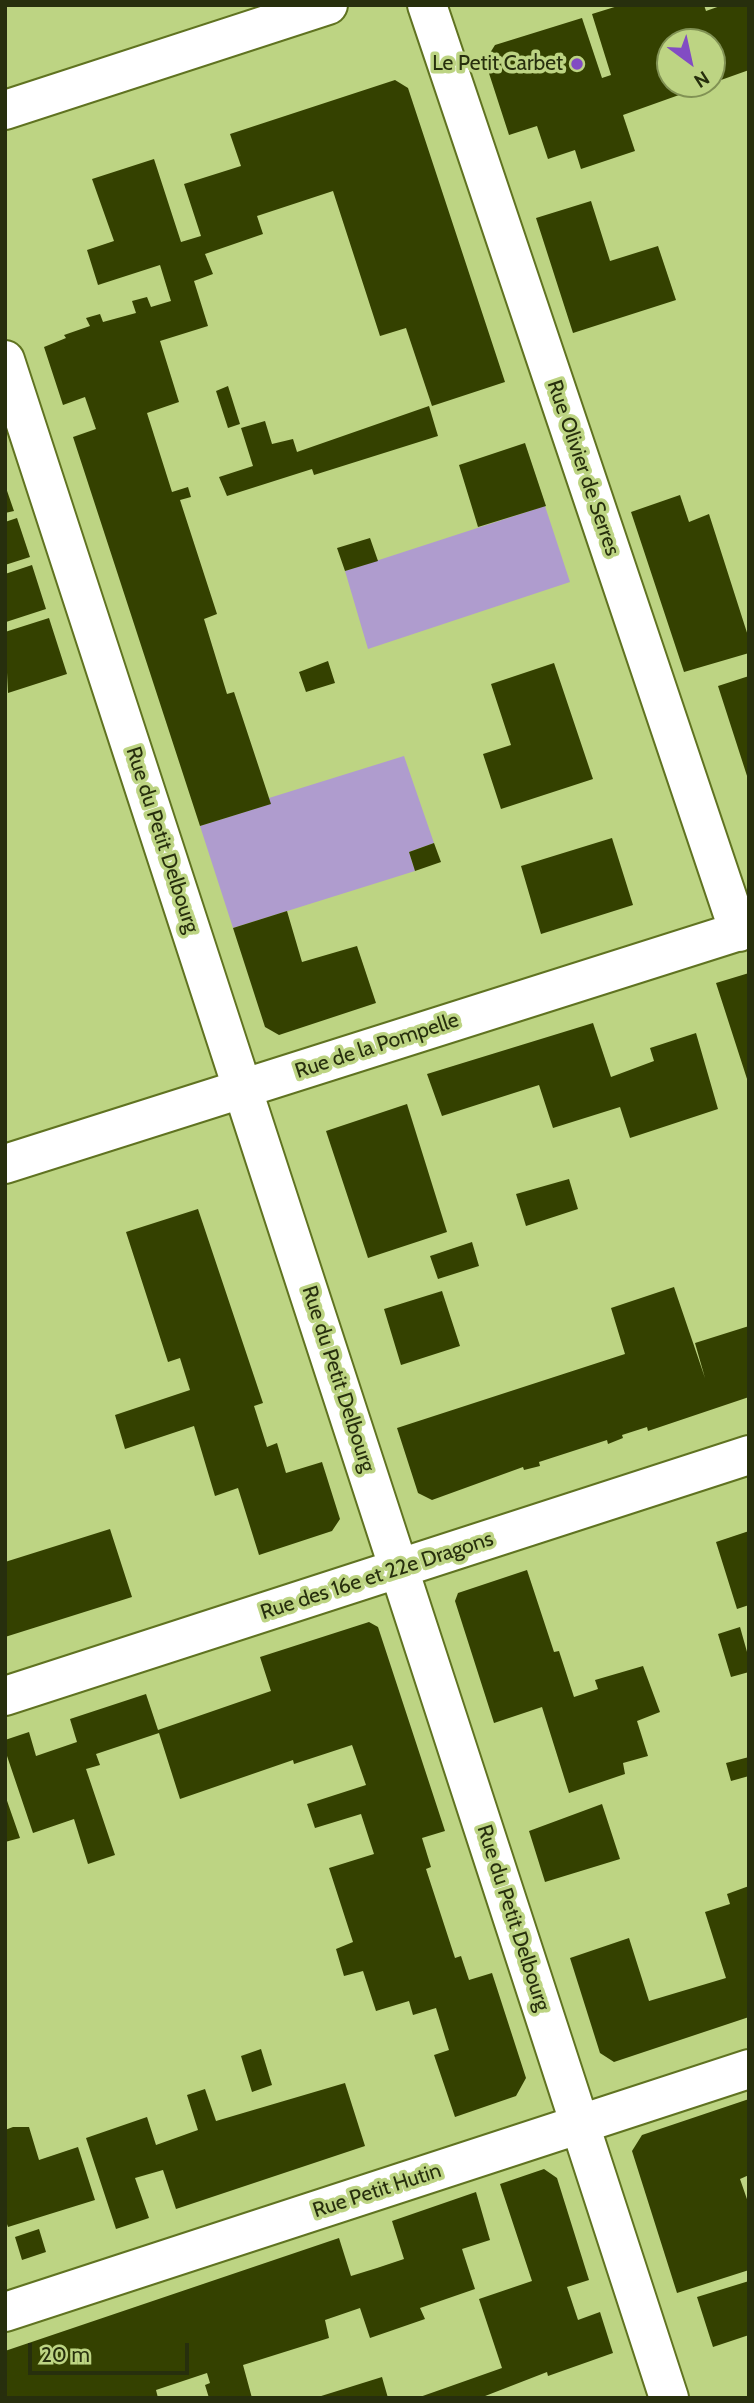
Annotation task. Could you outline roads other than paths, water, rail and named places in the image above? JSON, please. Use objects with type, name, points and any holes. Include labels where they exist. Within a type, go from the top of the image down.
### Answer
[{"type":"street","points":[[5,110],[328,5]]},
{"type":"street","name":"Rue Olivier de Serres","points":[[426,5],[744,930]]},
{"type":"street","name":"Rue du Petit Delbourg","points":[[5,360],[669,2398]]},
{"type":"street","name":"Rue de la Pompelle","points":[[5,1164],[744,930]]},
{"type":"street","name":"Rue des 16e et 22e Dragons","points":[[5,1696],[749,1455]]},
{"type":"street","name":"Rue Petit Hutin","points":[[5,2312],[749,2069]]},
{"type":"place","name":"Le Petit Carbet","points":[[577,64]]}]
